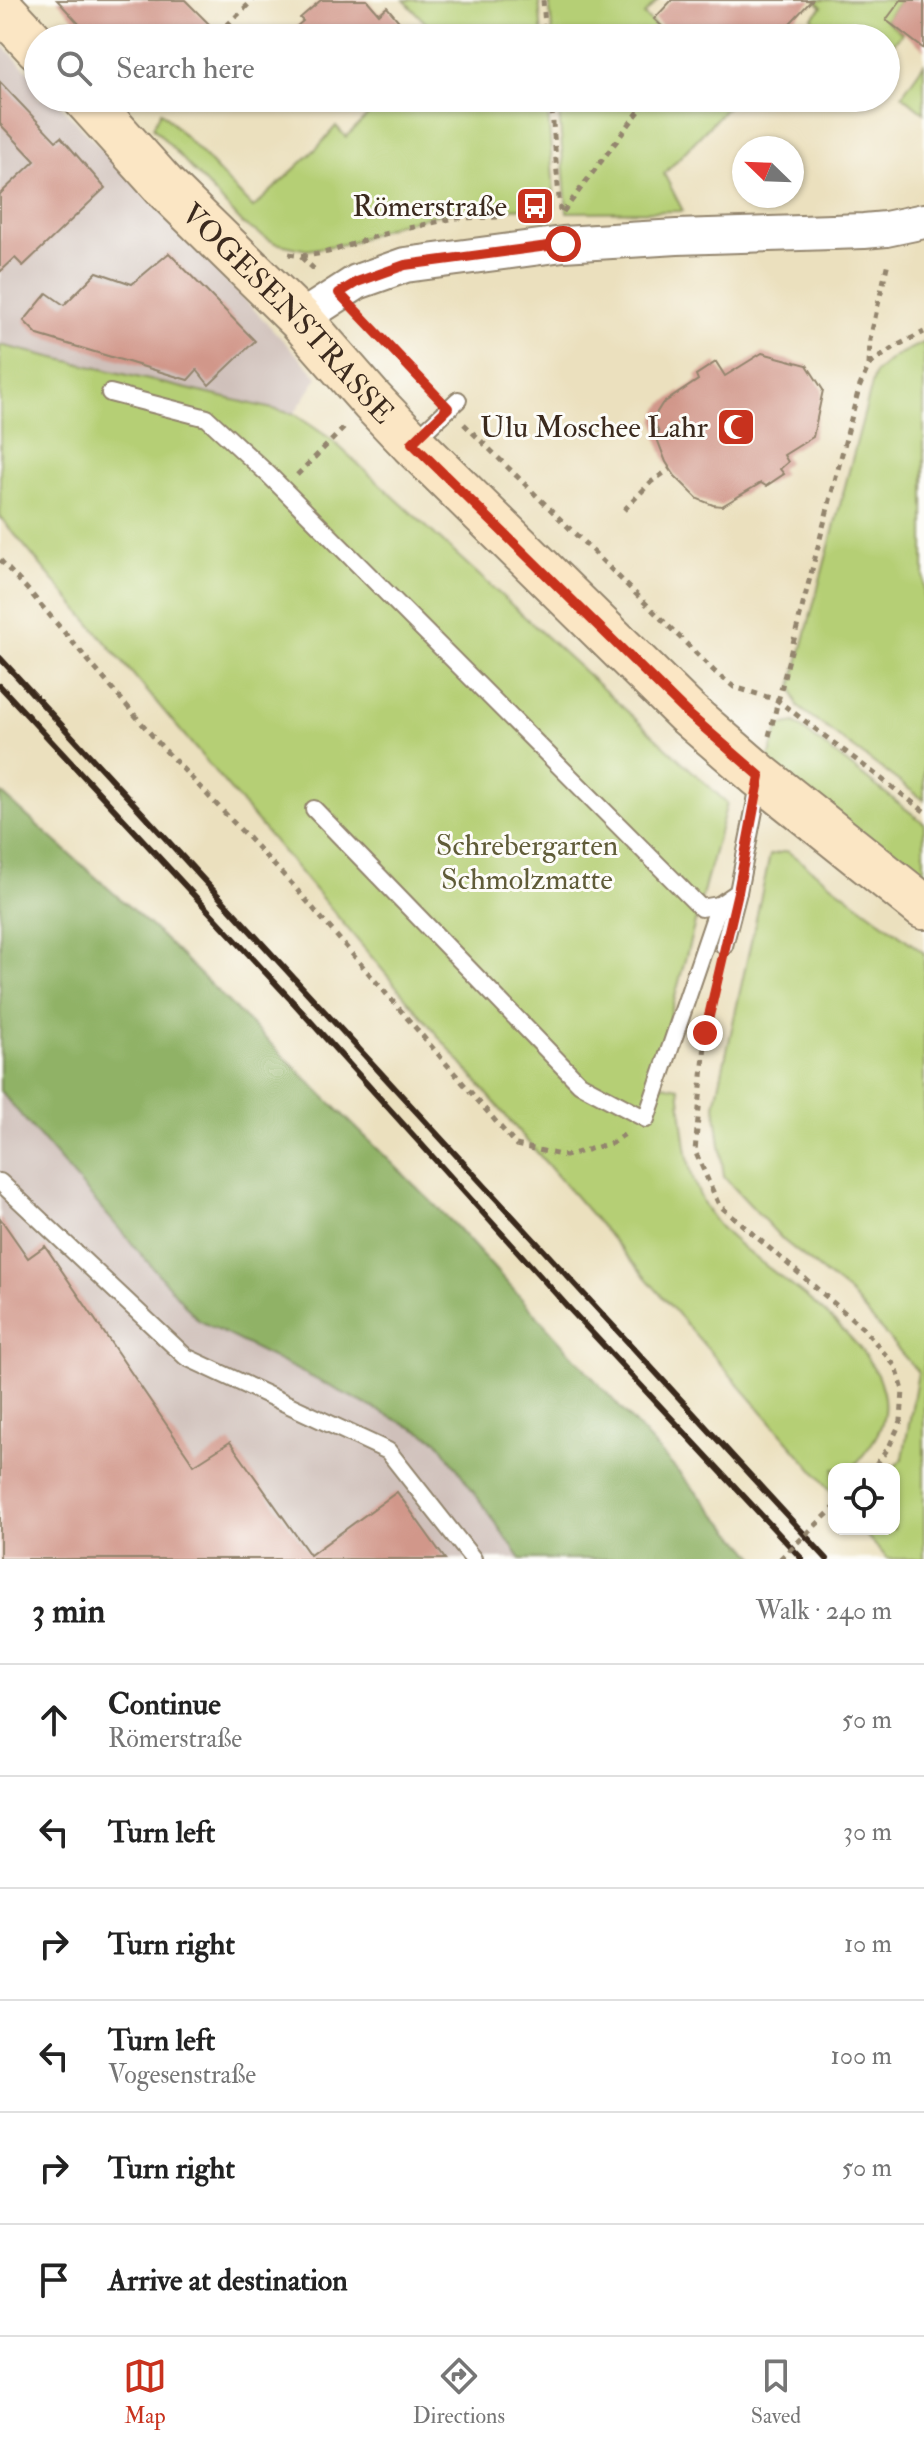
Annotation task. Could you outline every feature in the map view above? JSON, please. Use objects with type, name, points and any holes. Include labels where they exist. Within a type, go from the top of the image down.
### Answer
[{"type":"street","points":[[0,7],[24,33]]},
{"type":"street","name":"VOGESENSTRASSE","points":[[98,112],[165,187],[300,319],[412,443],[686,712],[760,776],[924,907]]},
{"type":"street","points":[[300,319],[357,282],[405,265],[536,246],[886,229],[924,221]]},
{"type":"lane","points":[[110,393],[207,418],[283,490],[701,908],[719,905],[738,892]]},
{"type":"lane","points":[[412,443],[453,404]]},
{"type":"lane","points":[[724,946],[738,892],[760,776]]},
{"type":"lane","points":[[314,809],[580,1084],[646,1119],[719,905]]},
{"type":"lane","points":[[0,1182],[186,1357],[388,1451],[473,1559]]},
{"type":"path","points":[[228,24],[253,0]]},
{"type":"path","points":[[543,0],[545,24]]},
{"type":"path","points":[[552,112],[561,215],[638,112]]},
{"type":"path","points":[[777,700],[787,672],[859,388],[869,365],[870,339],[891,252],[886,229]]},
{"type":"path","points":[[339,293],[453,404],[715,672],[734,687],[777,700],[924,811]]},
{"type":"path","points":[[869,365],[896,346],[924,332]]},
{"type":"path","points":[[283,490],[372,401]]},
{"type":"path","points":[[624,510],[651,482],[670,469]]},
{"type":"path","points":[[0,560],[162,747],[293,885],[516,1145],[565,1156],[612,1143],[646,1119]]},
{"type":"path","points":[[708,1019],[695,1151],[719,1205],[863,1328],[896,1367],[903,1390],[901,1421],[877,1463]]},
{"type":"path","points":[[780,1559],[828,1514]]},
{"type":"shaded area","points":[[0,42],[24,67],[24,112],[66,112],[318,377],[294,414],[0,345]]},
{"type":"shaded area","points":[[0,1091],[198,1320],[437,1440],[521,1559],[0,1559]]},
{"type":"green space","points":[[404,0],[539,0],[541,24],[427,24]]},
{"type":"green space","points":[[549,0],[658,0],[644,15],[653,24],[552,24]]},
{"type":"green space","points":[[815,0],[901,0],[886,20],[891,24],[819,24],[812,18],[822,7]]},
{"type":"green space","points":[[924,64],[924,113],[902,95]]},
{"type":"green space","points":[[162,112],[253,208],[336,126],[346,137],[371,112],[548,112],[555,207],[454,211],[394,225],[350,243],[307,250],[275,243],[243,224],[153,127]]},
{"type":"green space","points":[[559,112],[723,112],[664,174],[683,211],[567,212]]},
{"type":"green space","points":[[924,342],[924,800],[798,707],[792,686],[875,373],[893,357]]},
{"type":"green space","name":"Schrebergarten Schmolzmatte","points":[[0,345],[294,414],[331,439],[727,803],[652,1083],[679,1088],[689,1164],[701,1199],[711,1215],[744,1249],[828,1316],[854,1341],[873,1368],[884,1395],[882,1423],[873,1442],[857,1463],[828,1463],[828,1487],[527,1141],[0,517]]},
{"type":"green space","points":[[795,723],[924,823],[924,887],[768,761],[779,726]]},
{"type":"green space","points":[[0,792],[154,929],[454,1224],[757,1559],[521,1559],[437,1440],[198,1320],[0,1091]]},
{"type":"green space","points":[[787,851],[924,953],[924,1559],[888,1559],[866,1535],[900,1535],[898,1463],[903,1458],[918,1372],[849,1293],[783,1240],[724,1177],[715,1105],[770,855]]},
{"type":"building","points":[[57,0],[185,0],[209,24],[79,24]]},
{"type":"building","points":[[321,0],[367,0],[379,14],[387,7],[401,24],[299,24],[303,21],[300,18]]},
{"type":"building","points":[[672,0],[812,0],[789,24],[660,24],[654,19]]},
{"type":"building","points":[[901,0],[924,0],[924,49],[900,31],[900,24],[891,24],[886,20]]},
{"type":"building","points":[[0,82],[24,107],[24,112],[28,112],[56,141],[61,137],[105,188],[23,266],[15,258],[0,272],[0,194],[35,161],[0,124]]},
{"type":"building","points":[[169,253],[255,341],[209,385],[197,370],[188,380],[38,335],[24,321],[47,293],[64,305],[97,272],[132,284]]},
{"type":"building","name":"Ulu Moschee Lahr","points":[[762,353],[807,365],[823,390],[813,437],[784,455],[788,462],[780,469],[784,474],[766,486],[761,483],[722,506],[713,505],[698,499],[675,476],[656,436],[659,433],[654,421],[662,404],[698,380],[696,375],[716,362],[725,376]]},
{"type":"building","points":[[0,1218],[28,1258],[45,1246],[194,1465],[230,1442],[310,1555],[397,1492],[445,1559],[0,1559]]},
{"type":"railway","points":[[0,658],[827,1559]]},
{"type":"railway","points":[[0,686],[802,1559]]},
{"type":"place","name":"Römerstraße","points":[[535,206]]},
{"type":"place","name":"Ulu Moschee Lahr","points":[[736,427]]},
{"type":"route","points":[[563,244],[405,265],[357,282],[339,293],[448,408],[412,443],[686,712],[760,776],[738,892],[705,1033]]}]
